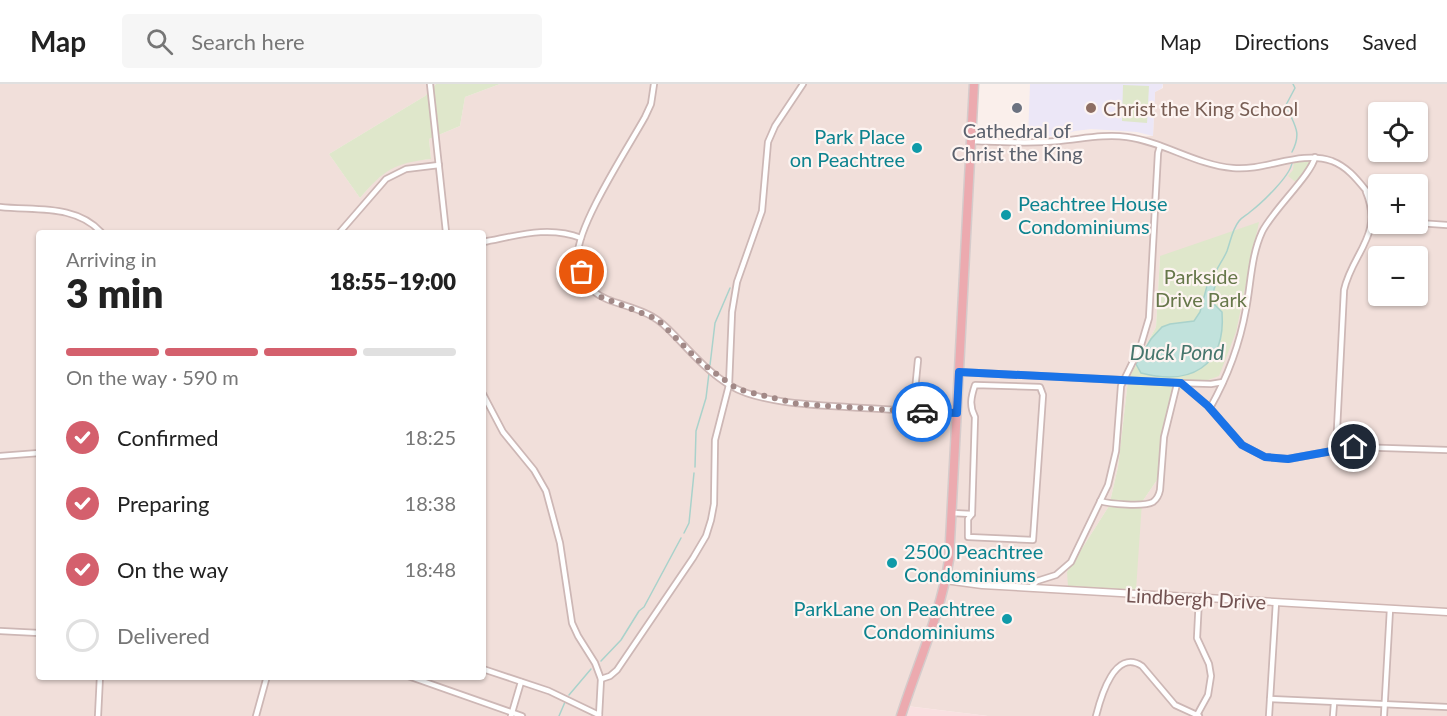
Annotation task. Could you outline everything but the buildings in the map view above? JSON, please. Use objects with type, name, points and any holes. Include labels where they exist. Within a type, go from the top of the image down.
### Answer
[{"type":"highway","points":[[901,716],[945,580],[949,560],[975,84]]},
{"type":"main road","name":"Lindbergh Drive","points":[[945,580],[954,583],[1447,612]]},
{"type":"street","points":[[430,84],[446,230]]},
{"type":"street","points":[[654,84],[651,104],[645,117],[580,238],[578,251],[580,265],[594,292],[608,301],[644,312],[657,319],[700,362],[729,385],[759,396],[798,404],[957,413]]},
{"type":"street","points":[[601,679],[617,670],[706,536],[714,504],[715,441],[729,385],[734,296],[762,211],[768,142],[775,126],[803,84]]},
{"type":"street","points":[[972,141],[1037,143],[1114,136],[1137,138],[1204,162],[1233,168],[1261,167],[1299,158],[1315,157],[1342,166],[1368,192]]},
{"type":"street","points":[[1031,587],[1036,582],[1056,574],[1071,562],[1108,485],[1114,463],[1120,391],[1142,345],[1149,318],[1160,146]]},
{"type":"street","points":[[1210,408],[1223,382],[1242,327],[1253,262],[1262,233],[1279,207],[1312,166],[1315,157]]},
{"type":"street","points":[[342,230],[386,179],[406,169],[439,165]]},
{"type":"street","points":[[1336,449],[1344,290],[1350,272],[1368,240],[1372,225],[1371,207],[1365,188]]},
{"type":"street","points":[[0,207],[65,212],[86,220],[98,230]]},
{"type":"street","points":[[1428,224],[1447,225]]},
{"type":"street","points":[[486,241],[543,231],[562,232],[580,238]]},
{"type":"street","points":[[913,411],[918,360]]},
{"type":"street","points":[[959,372],[1123,381],[1211,384],[1223,382]]},
{"type":"street","points":[[1018,387],[1020,375]]},
{"type":"street","points":[[1031,387],[1033,376]]},
{"type":"street","points":[[1179,383],[1210,408],[1242,445],[1265,457],[1288,459],[1336,449],[1374,446],[1447,450]]},
{"type":"street","points":[[1100,501],[1146,504],[1158,497],[1164,437],[1179,383]]},
{"type":"street","points":[[975,385],[1018,387],[1040,387],[1043,396],[1033,540],[968,537],[968,519],[972,514],[975,417],[971,409],[971,396],[975,385]]},
{"type":"street","points":[[486,400],[503,432],[534,470],[546,491],[560,543],[572,623],[595,663],[601,679],[600,715],[567,699],[486,670]]},
{"type":"street","points":[[0,456],[36,453]]},
{"type":"street","points":[[952,513],[972,514]]},
{"type":"street","points":[[1096,716],[1111,677],[1119,665],[1129,661],[1137,662],[1142,666],[1175,705],[1198,716],[1208,695],[1211,676],[1209,664],[1197,638],[1198,598]]},
{"type":"street","points":[[1269,716],[1276,602]]},
{"type":"street","points":[[1384,716],[1390,609]]},
{"type":"street","points":[[0,631],[36,633]]},
{"type":"street","points":[[98,716],[100,680]]},
{"type":"street","points":[[256,716],[266,680]]},
{"type":"street","points":[[419,680],[522,716]]},
{"type":"street","points":[[511,714],[520,682]]},
{"type":"street","points":[[1270,699],[1385,706],[1447,707]]},
{"type":"street","points":[[1333,716],[1334,703]]},
{"type":"shaded area","points":[[0,84],[436,84],[425,96],[329,154],[360,198],[390,168],[411,161],[431,159],[429,139],[460,126],[465,97],[500,84],[971,84],[967,142],[990,144],[1153,136],[1155,92],[1163,88],[1163,84],[1447,84],[1447,716],[988,716],[907,706],[903,716],[0,716]],"holes":[[[1160,256],[1172,393],[1157,480],[1142,502],[1067,572],[1109,506],[1118,467],[1128,380],[1156,327]]]},
{"type":"shaded area","name":"Christ the King School","points":[[1030,84],[1163,84],[1162,88],[1155,92],[1153,136],[1137,132],[1091,129],[1058,136],[1028,137]]},
{"type":"shaded area","points":[[906,706],[988,716],[903,716]]},
{"type":"green space","points":[[436,84],[500,84],[465,97],[460,126],[429,139],[431,159],[408,163],[383,174],[360,198],[329,154],[425,96]]},
{"type":"green space","points":[[1123,85],[1149,86],[1147,123],[1122,121]]},
{"type":"green space","points":[[1313,159],[1297,183],[1288,176],[1293,170],[1294,161]]},
{"type":"green space","name":"Parkside Drive Park","points":[[1259,222],[1236,332],[1219,376],[1172,393],[1157,480],[1142,502],[1136,590],[1068,586],[1067,572],[1109,506],[1118,467],[1128,380],[1156,327],[1160,256]]},
{"type":"water","name":"Duck Pond","points":[[1213,280],[1215,286],[1211,301],[1222,312],[1222,331],[1218,347],[1211,359],[1201,368],[1189,374],[1175,377],[1141,373],[1136,364],[1151,339],[1162,327],[1194,321],[1200,312],[1208,282]]},
{"type":"waterway","points":[[1292,152],[1297,133],[1286,105],[1295,88],[1293,84]]},
{"type":"waterway","points":[[1213,280],[1237,224],[1275,189],[1292,163]]},
{"type":"waterway","points":[[710,365],[715,323],[730,288]]},
{"type":"waterway","points":[[695,467],[696,431],[706,398],[709,373]]},
{"type":"waterway","points":[[684,533],[689,523],[694,473]]},
{"type":"waterway","points":[[601,661],[621,640],[639,611],[644,607],[681,538]]},
{"type":"waterway","points":[[569,695],[591,669]]},
{"type":"waterway","points":[[559,716],[565,702]]},
{"type":"way so far","points":[[582,272],[594,292],[608,301],[644,312],[657,319],[700,362],[737,389],[798,404],[922,412]]},
{"type":"place","name":"Cathedral of Christ the King","points":[[1017,108]]},
{"type":"place","name":"Christ the King School","points":[[1091,108]]},
{"type":"place","name":"Park Place on Peachtree","points":[[917,148]]},
{"type":"place","name":"Peachtree House Condominiums","points":[[1006,215]]},
{"type":"place","name":"2500 Peachtree Condominiums","points":[[892,563]]},
{"type":"place","name":"ParkLane on Peachtree Condominiums","points":[[1007,619]]},
{"type":"route","points":[[922,412],[957,413],[959,372],[1181,383],[1208,406],[1234,438],[1253,452],[1265,457],[1288,459],[1354,447]]}]
